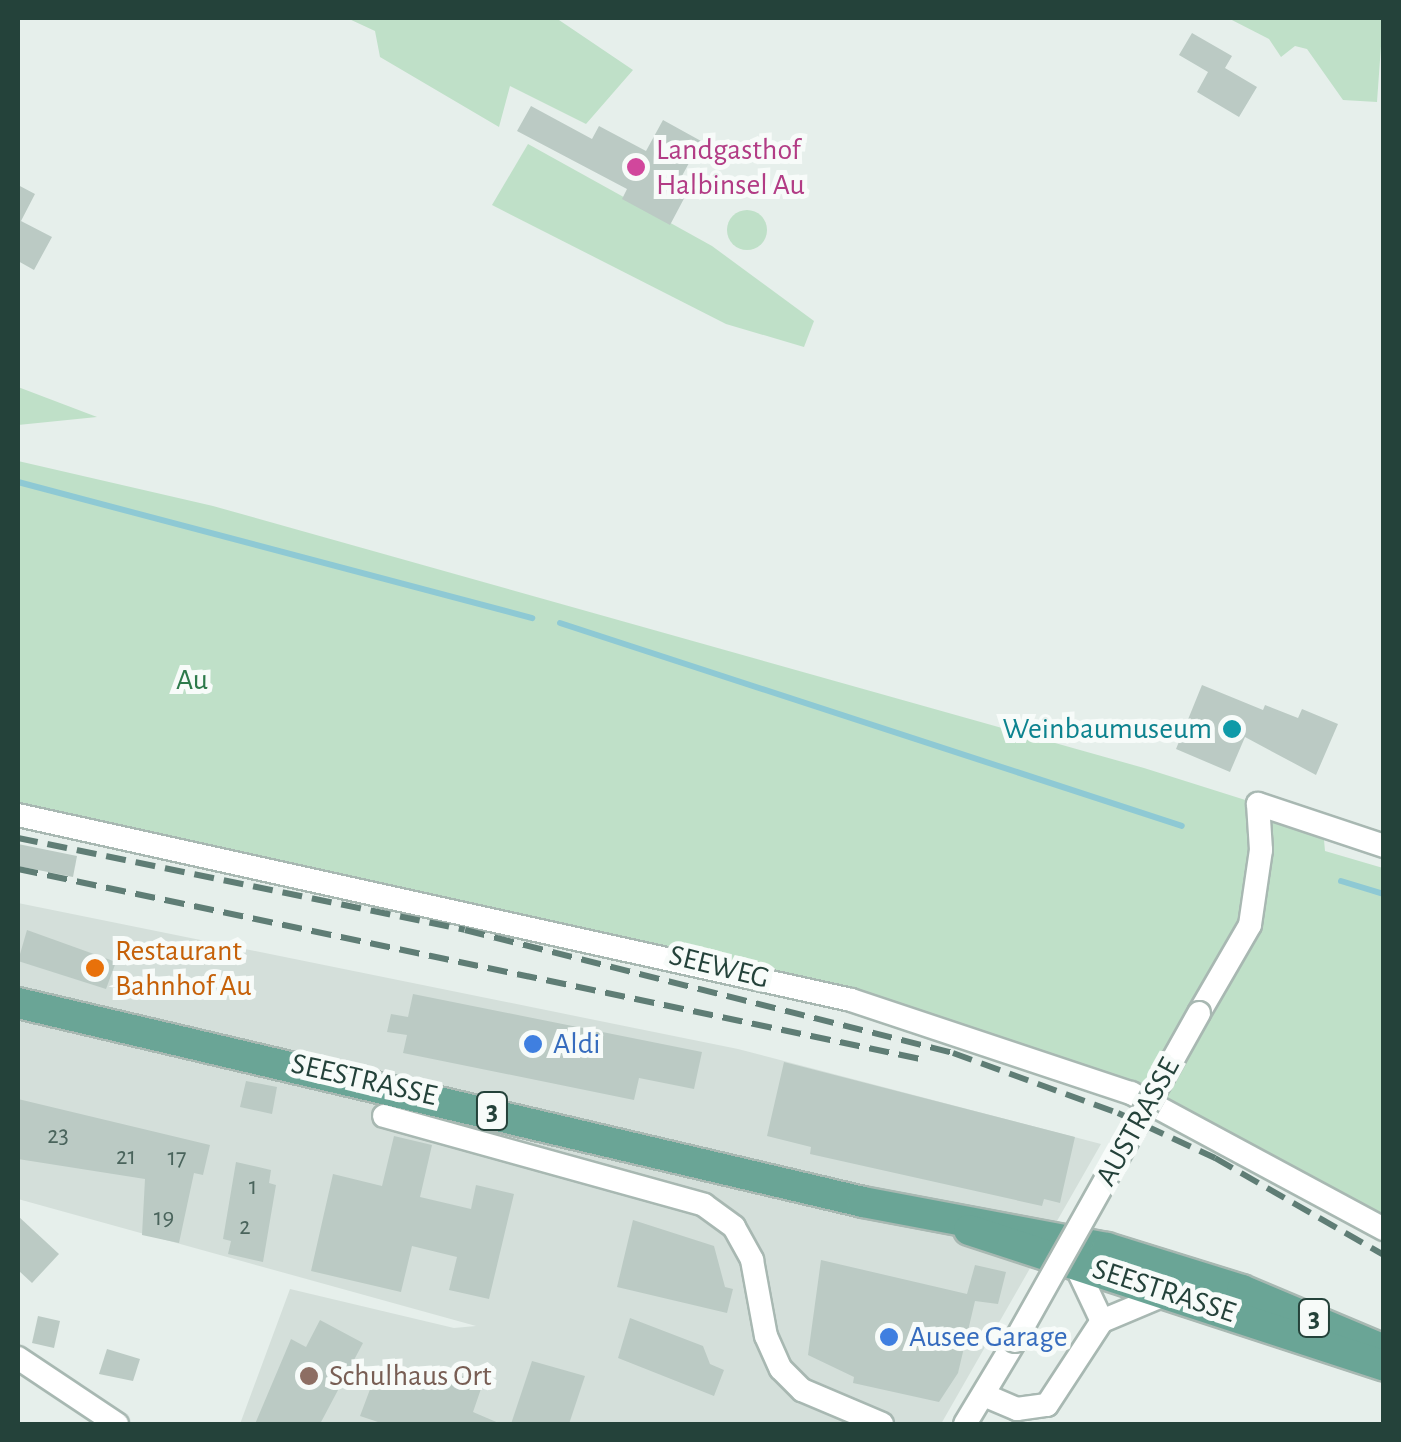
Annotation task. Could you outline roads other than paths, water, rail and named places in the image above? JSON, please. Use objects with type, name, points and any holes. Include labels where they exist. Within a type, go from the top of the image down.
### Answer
[{"type":"main road","name":"SEESTRASSE","points":[[18,1003],[943,1220],[1384,1366]]},
{"type":"main road","name":"SEESTRASSE","points":[[943,1220],[1009,1224],[1153,1261],[1384,1350]]},
{"type":"street","name":"AUSTRASSE","points":[[965,1424],[1250,925],[1261,850],[1258,804],[1384,846]]},
{"type":"street","name":"SEEWEG","points":[[18,815],[851,1000],[1132,1093],[1384,1228]]},
{"type":"street","points":[[384,1116],[704,1205],[734,1227],[752,1260],[766,1336],[781,1369],[802,1390],[882,1424]]},
{"type":"street","points":[[1073,1262],[1102,1321]]},
{"type":"street","points":[[984,1395],[1028,1410],[1047,1405],[1065,1386],[1102,1321],[1130,1304],[1173,1294]]},
{"type":"street","points":[[18,1358],[117,1424]]},
{"type":"waterway","points":[[18,482],[532,618]]},
{"type":"waterway","points":[[560,623],[1182,826]]},
{"type":"waterway","points":[[1341,881],[1384,894]]},
{"type":"railway","points":[[18,838],[465,930],[953,1053],[1118,1113],[1215,1158],[1384,1255]]},
{"type":"railway","points":[[18,869],[925,1060]]},
{"type":"place","name":"Landgasthof Halbinsel Au","points":[[636,167]]},
{"type":"place","name":"Weinbaumuseum","points":[[1232,729]]},
{"type":"place","name":"Restaurant Bahnhof Au","points":[[95,968]]},
{"type":"place","name":"Aldi","points":[[533,1044]]},
{"type":"place","name":"Ausee Garage","points":[[889,1337]]},
{"type":"place","name":"Schulhaus Ort","points":[[309,1376]]},
{"type":"park label","name":"Au","points":[[192,680]]}]
